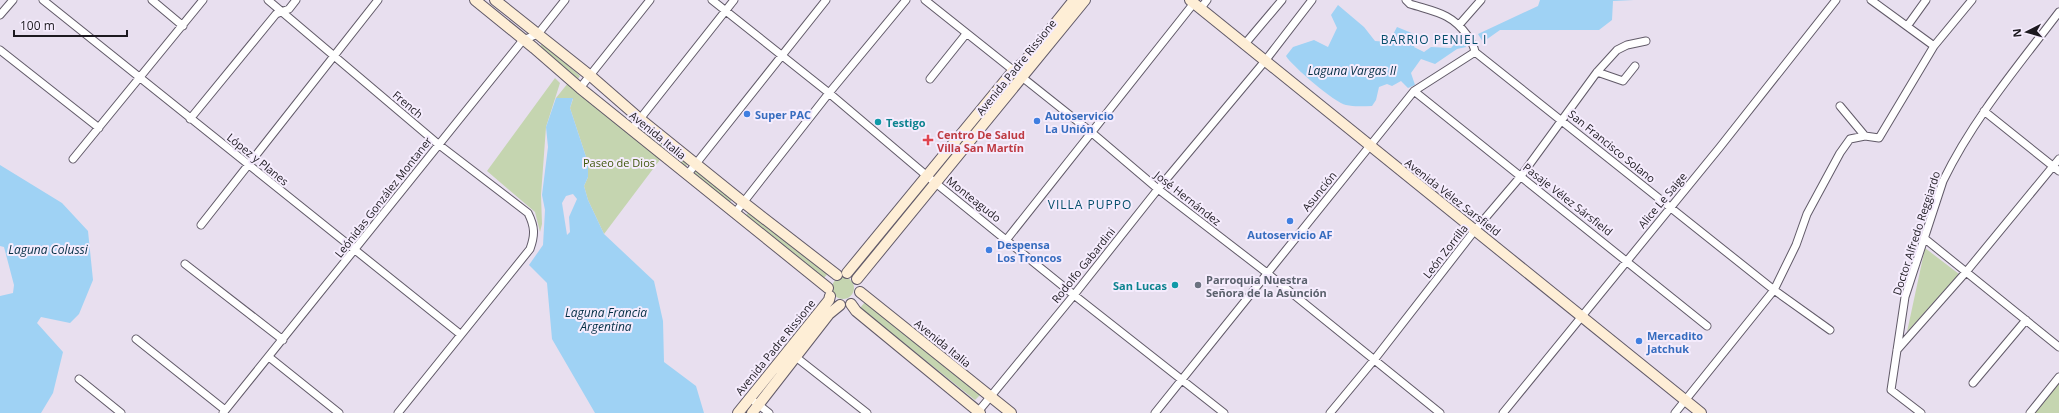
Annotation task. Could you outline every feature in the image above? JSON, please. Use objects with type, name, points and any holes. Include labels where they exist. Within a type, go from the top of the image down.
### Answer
[{"type":"main road","name":"Avenida Italia","points":[[495,0],[591,76],[640,119],[743,202],[836,274]]},
{"type":"main road","name":"Avenida Padre Rissione","points":[[847,273],[1013,71],[1025,61],[1074,0]]},
{"type":"main road","name":"Avenida Padre Rissione","points":[[857,279],[937,184],[1085,0]]},
{"type":"main road","name":"Avenida Italia","points":[[480,1],[580,88],[735,213],[829,292]]},
{"type":"main road","name":"Avenida Vélez Sarsfield","points":[[1194,4],[1701,413]]},
{"type":"main road","points":[[845,304],[857,299],[860,292],[857,279],[847,273],[836,274],[830,281],[829,292],[845,304],[856,311],[978,413]]},
{"type":"main road","name":"Avenida Padre Rissione","points":[[752,413],[759,405],[791,353],[829,300],[829,292]]},
{"type":"main road","name":"Avenida Italia","points":[[860,292],[1010,413]]},
{"type":"main road","name":"Avenida Padre Rissione","points":[[738,413],[750,398],[828,314],[845,304]]},
{"type":"street","points":[[0,16],[13,0]]},
{"type":"street","name":"López y Planes","points":[[42,0],[460,334]]},
{"type":"street","points":[[152,0],[183,26]]},
{"type":"street","points":[[73,159],[140,79],[203,0]]},
{"type":"street","name":"French","points":[[268,0],[438,144],[528,214],[533,224],[535,237],[530,249],[460,334]]},
{"type":"street","points":[[190,119],[276,14],[289,10],[296,0]]},
{"type":"street","points":[[201,225],[249,166],[378,0]]},
{"type":"street","name":"Leónidas González Montaner","points":[[224,412],[523,40],[538,34],[565,0]]},
{"type":"street","points":[[580,88],[650,0]]},
{"type":"street","name":"Monteagudo","points":[[712,0],[829,93],[927,176],[1007,239],[1074,295],[1224,413]]},
{"type":"street","points":[[632,130],[734,0]]},
{"type":"street","points":[[687,175],[826,0]]},
{"type":"street","points":[[735,213],[829,93],[906,0]]},
{"type":"street","name":"José Hernández","points":[[925,0],[1090,132],[1158,189],[1267,273],[1440,413]]},
{"type":"street","points":[[1007,239],[1090,132],[1194,4],[1207,0]]},
{"type":"street","points":[[1244,45],[1282,0]]},
{"type":"street","name":"Rodolfo Gabardini","points":[[978,413],[990,396],[1074,295],[1158,189],[1265,61],[1312,0]]},
{"type":"street","points":[[1406,0],[1410,4],[1451,18],[1459,25],[1474,46],[1475,52]]},
{"type":"street","points":[[1459,25],[1481,0]]},
{"type":"street","name":"Alice Le Saige","points":[[1504,413],[1836,0]]},
{"type":"street","points":[[1871,0],[1908,25],[1934,46]]},
{"type":"street","points":[[1908,25],[1926,0]]},
{"type":"street","points":[[1675,413],[1774,290],[1796,245],[1808,214],[1840,153],[1850,139],[1866,136],[1879,138],[1934,46],[1972,0]]},
{"type":"street","name":"Doctor Alfredo Reggiardo","points":[[1921,413],[1891,390],[1905,297],[1943,181],[1952,163],[1984,110],[2059,12]]},
{"type":"street","points":[[930,79],[966,34]]},
{"type":"street","name":"León Zorrilla","points":[[1330,413],[1374,360],[1475,230],[1521,176],[1597,72],[1617,50],[1627,45],[1646,41]]},
{"type":"street","points":[[0,50],[99,128]]},
{"type":"street","name":"San Francisco Solano","points":[[1475,52],[1774,290],[1830,330]]},
{"type":"street","name":"Asunción","points":[[1155,413],[1414,91],[1475,52]]},
{"type":"street","points":[[1597,72],[1623,81],[1635,66]]},
{"type":"street","name":"Pasaje Vélez Sársfield","points":[[1414,91],[1627,260],[1707,326]]},
{"type":"street","points":[[1840,106],[1866,136]]},
{"type":"street","points":[[1984,110],[2056,169]]},
{"type":"street","points":[[1897,351],[2056,169],[2059,159]]},
{"type":"street","points":[[1924,238],[2059,347]]},
{"type":"street","points":[[185,264],[283,340]]},
{"type":"street","points":[[1973,383],[2026,320]]},
{"type":"street","points":[[398,413],[460,334]]},
{"type":"street","points":[[136,339],[224,412]]},
{"type":"street","points":[[791,353],[867,413]]},
{"type":"street","points":[[269,357],[339,413]]},
{"type":"street","points":[[2030,413],[2059,377]]},
{"type":"street","points":[[79,379],[121,413]]},
{"type":"street","points":[[750,398],[769,413]]},
{"type":"green space","points":[[543,43],[580,76],[578,79],[540,46]]},
{"type":"green space","points":[[555,78],[560,83],[546,127],[541,195],[542,224],[540,232],[535,212],[487,171]]},
{"type":"green space","name":"Paseo de Dios","points":[[568,83],[662,157],[604,234],[588,200],[584,186],[588,177],[588,163],[570,108],[573,99],[556,98]]},
{"type":"green space","points":[[644,126],[688,164],[685,167],[640,131]]},
{"type":"green space","points":[[696,169],[733,198],[730,202],[693,173]]},
{"type":"green space","points":[[749,212],[829,272],[824,278],[746,215]]},
{"type":"green space","points":[[1925,248],[1959,274],[1907,332]]},
{"type":"green space","points":[[843,277],[851,280],[854,288],[851,296],[843,299],[835,296],[832,288],[835,280]]},
{"type":"green space","points":[[865,302],[980,395],[975,400],[860,308]]},
{"type":"green space","points":[[2059,382],[2059,413],[2034,413]]},
{"type":"water","points":[[1540,0],[1634,0],[1613,1],[1612,20],[1599,30],[1500,30],[1483,42],[1478,34],[1538,6]]},
{"type":"water","name":"Laguna Vargas II","points":[[1338,5],[1364,27],[1375,41],[1389,42],[1397,27],[1419,36],[1414,47],[1424,52],[1431,47],[1451,48],[1462,36],[1466,47],[1457,49],[1435,64],[1421,59],[1411,73],[1415,85],[1408,88],[1401,81],[1392,86],[1387,84],[1379,87],[1376,100],[1372,106],[1346,105],[1333,98],[1314,84],[1296,68],[1286,56],[1293,47],[1314,40],[1328,47],[1337,28],[1331,15]]},
{"type":"water","name":"Laguna Francia Argentina","points":[[556,98],[573,98],[570,108],[588,163],[588,177],[584,186],[588,200],[604,234],[654,281],[663,321],[664,362],[696,386],[704,413],[595,413],[552,339],[547,283],[529,265],[543,245],[545,210],[542,195],[548,147],[546,127]],"holes":[[[573,194],[577,199],[569,217],[570,232],[567,235],[562,203],[566,196]]]},
{"type":"water","name":"Laguna Colussi","points":[[0,165],[62,203],[88,231],[93,280],[79,314],[70,323],[41,317],[37,323],[63,352],[53,393],[41,413],[0,413],[0,296],[13,293],[14,285],[4,247],[0,246]]},
{"type":"place","name":"Super PAC","points":[[747,114]]},
{"type":"place","name":"Autoservicio La Unión","points":[[1037,121]]},
{"type":"place","name":"Testigo","points":[[878,122]]},
{"type":"place","name":"Centro De Salud Villa San Martín","points":[[928,140]]},
{"type":"place","name":"Autoservicio AF","points":[[1290,221]]},
{"type":"place","name":"Despensa Los Troncos","points":[[989,250]]},
{"type":"place","name":"San Lucas","points":[[1175,285]]},
{"type":"place","name":"Parroquia Nuestra Señora de la Asunción","points":[[1198,285]]},
{"type":"place","name":"Mercadito Jatchuk","points":[[1639,341]]},
{"type":"district","name":"BARRIO PENIEL I","points":[[1434,39]]},
{"type":"district","name":"VILLA PUPPO","points":[[1090,204]]}]
